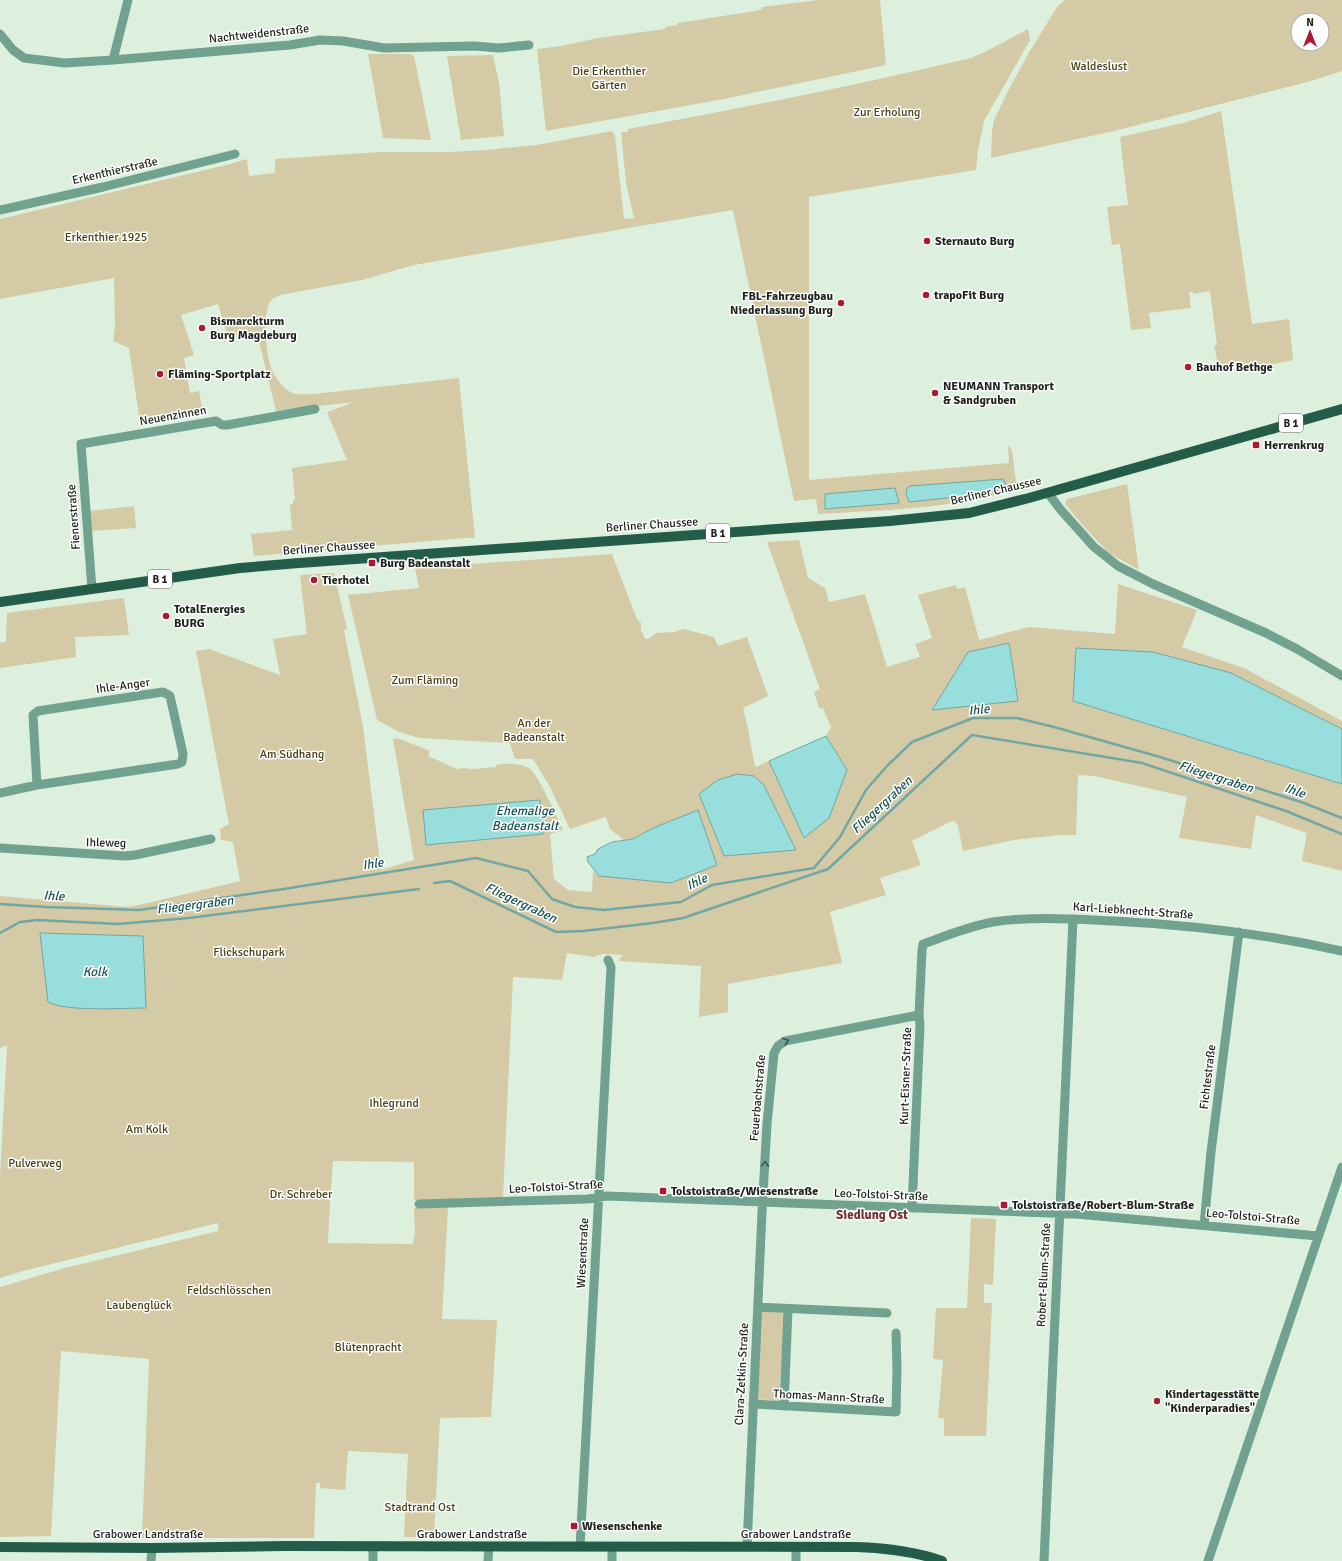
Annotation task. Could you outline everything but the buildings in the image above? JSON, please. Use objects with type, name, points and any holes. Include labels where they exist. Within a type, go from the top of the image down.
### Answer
[{"type":"main road","name":"Berliner Chaussee","points":[[0,602],[240,568],[928,518],[983,510],[1048,493],[1342,409]]},
{"type":"main road","name":"Grabower Landstraße","points":[[0,1547],[796,1547],[894,1549],[911,1552],[942,1561]]},
{"type":"street","points":[[113,60],[128,0]]},
{"type":"street","name":"Nachtweidenstraße","points":[[0,34],[16,53],[24,58],[65,63],[290,45],[320,40],[343,41],[384,48],[474,46],[499,48],[529,45]]},
{"type":"street","name":"Erkenthierstraße","points":[[0,210],[103,187],[235,154]]},
{"type":"street","name":"Neuenzinnen","points":[[81,444],[216,421],[222,425],[227,425],[315,409]]},
{"type":"street","name":"Fienerstraße","points":[[81,444],[92,589]]},
{"type":"street","points":[[1048,493],[1060,509],[1094,547],[1118,566],[1153,584],[1266,633],[1297,649],[1342,676]]},
{"type":"street","name":"Ihle-Anger","points":[[0,793],[37,785],[178,764],[182,762],[183,754],[170,696],[163,692],[44,710],[35,713],[33,715],[37,785]]},
{"type":"street","name":"Ihleweg","points":[[0,848],[125,856],[211,839]]},
{"type":"street","name":"Karl-Liebknecht-Straße","points":[[923,944],[966,929],[993,922],[1032,919],[1073,919],[1160,924],[1240,932],[1342,951]]},
{"type":"street","name":"Robert-Blum-Straße","points":[[1044,1561],[1073,919]]},
{"type":"street","name":"Fichtestraße","points":[[1204,1225],[1210,1152],[1240,932]]},
{"type":"street","name":"Kurt-Eisner-Straße","points":[[912,1208],[923,944]]},
{"type":"street","name":"Wiesenstraße","points":[[580,1547],[611,967],[608,960]]},
{"type":"street","name":"Feuerbachstraße","points":[[763,1203],[772,1061],[778,1046],[785,1041],[919,1015]]},
{"type":"street","points":[[1208,1561],[1342,1167]]},
{"type":"street","name":"Leo-Tolstoi-Straße","points":[[419,1204],[588,1199],[607,1196],[1059,1213],[1318,1236]]},
{"type":"street","name":"Clara-Zetkin-Straße","points":[[747,1547],[763,1203]]},
{"type":"street","points":[[758,1308],[887,1313]]},
{"type":"street","points":[[784,1406],[788,1309]]},
{"type":"street","name":"Thomas-Mann-Straße","points":[[753,1404],[896,1412],[896,1333]]},
{"type":"street","points":[[373,1546],[373,1561]]},
{"type":"street","points":[[488,1561],[489,1547]]},
{"type":"street","points":[[612,1547],[612,1561]]},
{"type":"street","points":[[796,1547],[796,1561]]},
{"type":"street","points":[[152,1548],[152,1561]]},
{"type":"green space","name":"Die Erkenthier Gärten","points":[[818,0],[880,0],[886,65],[724,99],[546,131],[537,49],[561,46],[598,38],[665,29],[665,27],[677,25],[678,23],[755,11],[762,9],[762,7]]},
{"type":"green space","name":"Waldeslust","points":[[1065,0],[1342,0],[1342,71],[1311,81],[1114,131],[991,158],[994,120],[1027,56],[1057,7]]},
{"type":"green space","points":[[1028,29],[1030,40],[984,121],[978,150],[976,170],[809,197],[809,480],[1009,463],[1008,446],[1012,450],[1017,489],[993,496],[919,508],[818,514],[816,499],[794,501],[733,210],[414,265],[362,280],[280,295],[270,302],[266,316],[268,356],[272,370],[278,380],[292,393],[314,394],[459,378],[475,538],[254,556],[251,534],[292,530],[290,505],[293,504],[293,500],[295,499],[292,468],[347,460],[327,412],[354,402],[276,411],[257,333],[235,336],[223,343],[227,334],[218,304],[181,315],[194,355],[184,358],[190,393],[199,391],[203,412],[140,423],[129,348],[113,341],[115,326],[114,278],[0,299],[0,219],[247,159],[249,176],[274,173],[275,159],[380,152],[449,152],[486,150],[536,145],[612,131],[615,136],[624,219],[634,218],[626,183],[621,132],[628,132],[628,129],[843,87],[971,58]]},
{"type":"green space","points":[[368,54],[412,54],[414,56],[431,140],[383,138]]},
{"type":"green space","points":[[493,55],[499,83],[504,136],[461,140],[447,56]]},
{"type":"green space","points":[[1221,111],[1252,324],[1289,319],[1293,360],[1259,367],[1258,362],[1221,369],[1218,364],[1214,346],[1217,345],[1210,291],[1194,294],[1193,292],[1189,292],[1191,308],[1149,313],[1151,328],[1131,330],[1120,244],[1112,245],[1107,207],[1128,205],[1120,137],[1187,122]]},
{"type":"green space","points":[[1127,484],[1139,570],[1109,553],[1065,504],[1067,499]]},
{"type":"green space","points":[[134,506],[136,528],[92,531],[90,511]]},
{"type":"green space","points":[[799,540],[808,578],[825,588],[829,602],[865,594],[887,667],[920,657],[915,644],[932,638],[918,595],[956,585],[957,589],[965,587],[979,640],[1029,627],[1115,634],[1118,584],[1197,610],[1182,647],[1244,668],[1342,721],[1342,729],[1231,673],[1073,701],[1342,784],[1342,871],[1302,861],[1307,833],[1256,815],[1251,849],[1179,838],[1187,797],[1094,776],[1078,775],[1076,835],[1059,835],[1014,840],[963,851],[958,826],[954,820],[912,841],[921,865],[880,878],[886,895],[830,912],[842,963],[728,984],[728,1012],[699,1017],[701,966],[618,961],[623,955],[602,954],[594,957],[567,953],[562,980],[513,977],[503,1198],[414,1200],[414,1162],[333,1161],[328,1243],[413,1244],[415,1231],[414,1208],[448,1207],[442,1319],[497,1320],[491,1417],[440,1418],[434,1537],[404,1537],[408,1454],[348,1451],[345,1490],[320,1488],[320,1483],[316,1483],[314,1538],[142,1538],[149,1359],[61,1351],[51,1536],[0,1537],[0,1287],[65,1268],[218,1231],[218,1223],[0,1278],[0,1177],[7,1045],[0,1048],[0,896],[127,907],[240,881],[233,842],[221,840],[220,829],[229,824],[196,651],[209,649],[280,675],[273,639],[307,634],[300,575],[334,573],[347,629],[344,630],[363,727],[381,870],[414,860],[393,739],[397,738],[430,751],[428,756],[457,769],[496,767],[496,765],[508,764],[517,764],[529,768],[542,787],[563,830],[550,834],[554,879],[568,890],[592,892],[593,871],[599,876],[653,828],[633,839],[624,840],[610,829],[606,817],[570,829],[550,787],[533,759],[515,759],[510,743],[419,738],[399,732],[377,720],[348,595],[419,588],[415,568],[612,554],[637,619],[641,623],[641,630],[645,639],[648,639],[656,633],[674,632],[684,629],[714,637],[718,646],[747,637],[768,696],[743,708],[754,762],[756,767],[769,761],[804,838],[847,770],[826,736],[831,727],[823,708],[819,708],[814,692],[820,689],[767,542]]},
{"type":"green space","points":[[124,598],[129,635],[75,637],[76,657],[0,668],[0,642],[6,642],[7,613]]},
{"type":"green space","points":[[971,1218],[996,1219],[993,1285],[984,1284],[984,1303],[992,1303],[986,1436],[944,1436],[944,1418],[938,1418],[943,1360],[933,1359],[936,1308],[967,1308]]},
{"type":"green space","points":[[763,1312],[781,1312],[784,1314],[779,1401],[758,1399],[761,1314]]},
{"type":"water","points":[[1003,479],[1006,484],[1005,489],[956,497],[909,502],[906,494],[907,488],[910,486]]},
{"type":"water","points":[[895,488],[899,503],[825,509],[825,494]]},
{"type":"water","points":[[1009,643],[1018,701],[932,710],[968,652]]},
{"type":"water","points":[[1076,648],[1153,652],[1231,673],[1342,729],[1342,784],[1073,701]]},
{"type":"water","points":[[826,736],[847,770],[829,818],[804,838],[769,761]]},
{"type":"water","points":[[737,774],[754,776],[764,785],[796,850],[724,856],[699,794],[718,780]]},
{"type":"water","name":"Ehemalige Badeanstalt","points":[[540,800],[543,834],[426,845],[423,810]]},
{"type":"water","points":[[698,810],[717,865],[671,883],[599,876],[588,862],[587,857],[595,854],[598,849],[612,842],[633,839],[653,828]]},
{"type":"water","name":"Kolk","points":[[40,933],[143,936],[146,1008],[81,1008],[56,1005],[48,1002]]},
{"type":"waterway","name":"Ihle","points":[[0,904],[139,910],[284,889],[476,858],[528,871],[552,899],[575,907],[604,910],[681,902],[712,885],[814,868],[840,837],[866,790],[887,766],[912,742],[973,718],[1017,718],[1054,727],[1160,757],[1304,803],[1342,818]]},
{"type":"waterway","name":"Fliegergraben","points":[[434,883],[450,881],[556,932],[583,931],[683,918],[828,869],[972,735],[1142,763],[1286,811],[1342,834]]},
{"type":"waterway","name":"Fliegergraben","points":[[0,933],[20,922],[37,920],[118,924],[189,918],[419,889]]},
{"type":"place","name":"Sternauto Burg","points":[[927,241]]},
{"type":"place","name":"trapoFit Burg","points":[[926,295]]},
{"type":"place","name":"FBL-Fahrzeugbau Niederlassung Burg","points":[[841,303]]},
{"type":"place","name":"Bismarckturm Burg Magdeburg","points":[[202,328]]},
{"type":"place","name":"Bauhof Bethge","points":[[1188,367]]},
{"type":"place","name":"Fläming-Sportplatz","points":[[160,374]]},
{"type":"place","name":"NEUMANN Transport & Sandgruben","points":[[935,393]]},
{"type":"place","name":"Herrenkrug","points":[[1256,445]]},
{"type":"place","name":"Burg Badeanstalt","points":[[372,563]]},
{"type":"place","name":"Tierhotel","points":[[314,580]]},
{"type":"place","name":"TotalEnergies BURG","points":[[166,616]]},
{"type":"place","name":"Tolstoistraße/Wiesenstraße","points":[[663,1191]]},
{"type":"place","name":"Tolstoistraße/Robert-Blum-Straße","points":[[1004,1205]]},
{"type":"place","name":"Kindertagesstätte \"Kinderparadies\"","points":[[1157,1401]]},
{"type":"place","name":"Wiesenschenke","points":[[574,1526]]},
{"type":"district","name":"Siedlung Ost","points":[[872,1215]]},
{"type":"park label","name":"Zur Erholung","points":[[887,112]]},
{"type":"park label","name":"Erkenthier 1925","points":[[106,237]]},
{"type":"park label","name":"Zum Fläming","points":[[425,680]]},
{"type":"park label","name":"An der Badeanstalt","points":[[534,730]]},
{"type":"park label","name":"Am Südhang","points":[[292,754]]},
{"type":"park label","name":"Flickschupark","points":[[249,952]]},
{"type":"park label","name":"Ihlegrund","points":[[394,1103]]},
{"type":"park label","name":"Am Kolk","points":[[147,1129]]},
{"type":"park label","name":"Pulverweg","points":[[35,1163]]},
{"type":"park label","name":"Dr. Schreber","points":[[301,1194]]},
{"type":"park label","name":"Feldschlösschen","points":[[229,1290]]},
{"type":"park label","name":"Laubenglück","points":[[139,1305]]},
{"type":"park label","name":"Blütenpracht","points":[[368,1347]]},
{"type":"park label","name":"Stadtrand Ost","points":[[420,1507]]}]
